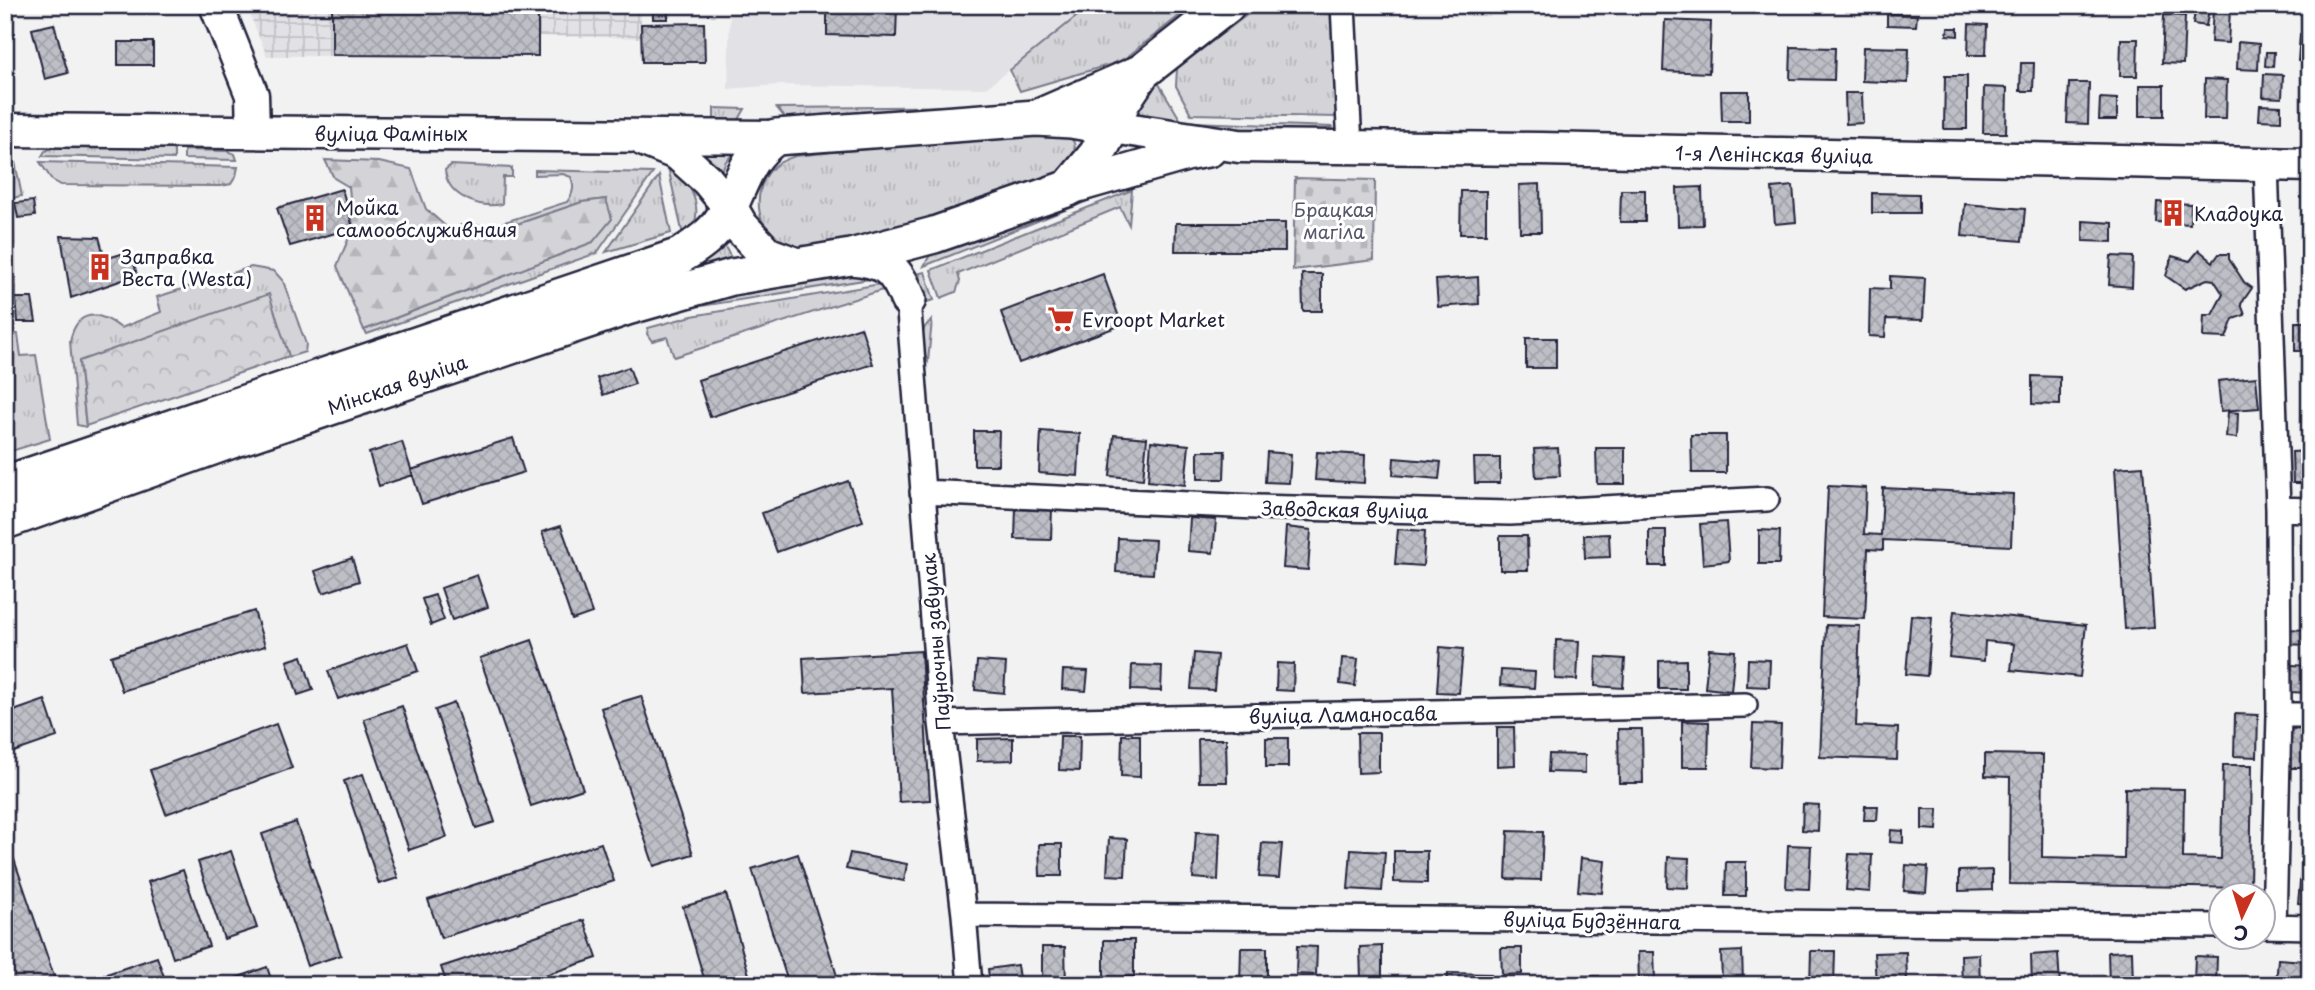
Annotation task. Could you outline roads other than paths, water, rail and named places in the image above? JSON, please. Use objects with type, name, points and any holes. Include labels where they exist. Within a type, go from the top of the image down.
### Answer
[{"type":"main road","points":[[216,5],[252,95],[253,132]]},
{"type":"main road","points":[[1050,119],[1142,72],[1227,5]]},
{"type":"main road","points":[[1077,179],[1097,154],[1122,102],[1142,72]]},
{"type":"main road","points":[[1050,119],[1084,136],[1088,160],[1077,179]]},
{"type":"main road","points":[[776,137],[1050,119],[1239,146]]},
{"type":"main road","name":"вуліца Фаміных","points":[[5,130],[776,137]]},
{"type":"main road","points":[[636,137],[678,154],[707,180],[729,207],[740,226],[767,255],[794,265]]},
{"type":"main road","name":"Мінская вуліца","points":[[5,484],[680,257],[715,229],[729,207],[745,169],[764,145],[776,137]]},
{"type":"main road","points":[[851,257],[934,235],[1077,179],[1188,154],[1239,146]]},
{"type":"main road","name":"1-я Ленінская вуліца","points":[[1239,146],[2310,165]]},
{"type":"main road","points":[[908,299],[914,257],[920,246],[934,235]]},
{"type":"main road","points":[[851,257],[877,259],[887,265],[903,285],[908,299]]},
{"type":"main road","name":"Мінская вуліца","points":[[5,521],[232,440],[639,303],[732,276],[851,257]]},
{"type":"street","points":[[1343,5],[1350,146]]},
{"type":"street","points":[[2266,164],[2278,509],[2279,715],[2270,881]]},
{"type":"street","name":"Паўночны завулак","points":[[908,299],[941,723],[970,985]]},
{"type":"street","name":"Заводская вуліца","points":[[922,492],[1256,508],[1510,513],[1767,499]]},
{"type":"street","points":[[2278,509],[2310,510]]},
{"type":"street","name":"вуліца Ламаносава","points":[[941,723],[1745,705]]},
{"type":"street","points":[[2279,715],[2310,715]]},
{"type":"street","name":"вуліца Будзённага","points":[[964,915],[2206,926]]},
{"type":"street","points":[[2276,926],[2310,927]]},
{"type":"place","name":"Кладоука","points":[[2173,213]]},
{"type":"place","name":"Мойка самообслуживнаия","points":[[315,218]]},
{"type":"place","name":"Заправка Веста (Westa)","points":[[100,267]]},
{"type":"place","name":"Evroopt Market","points":[[1061,319]]},
{"type":"park label","name":"Брацкая магіла","points":[[1334,220]]}]
